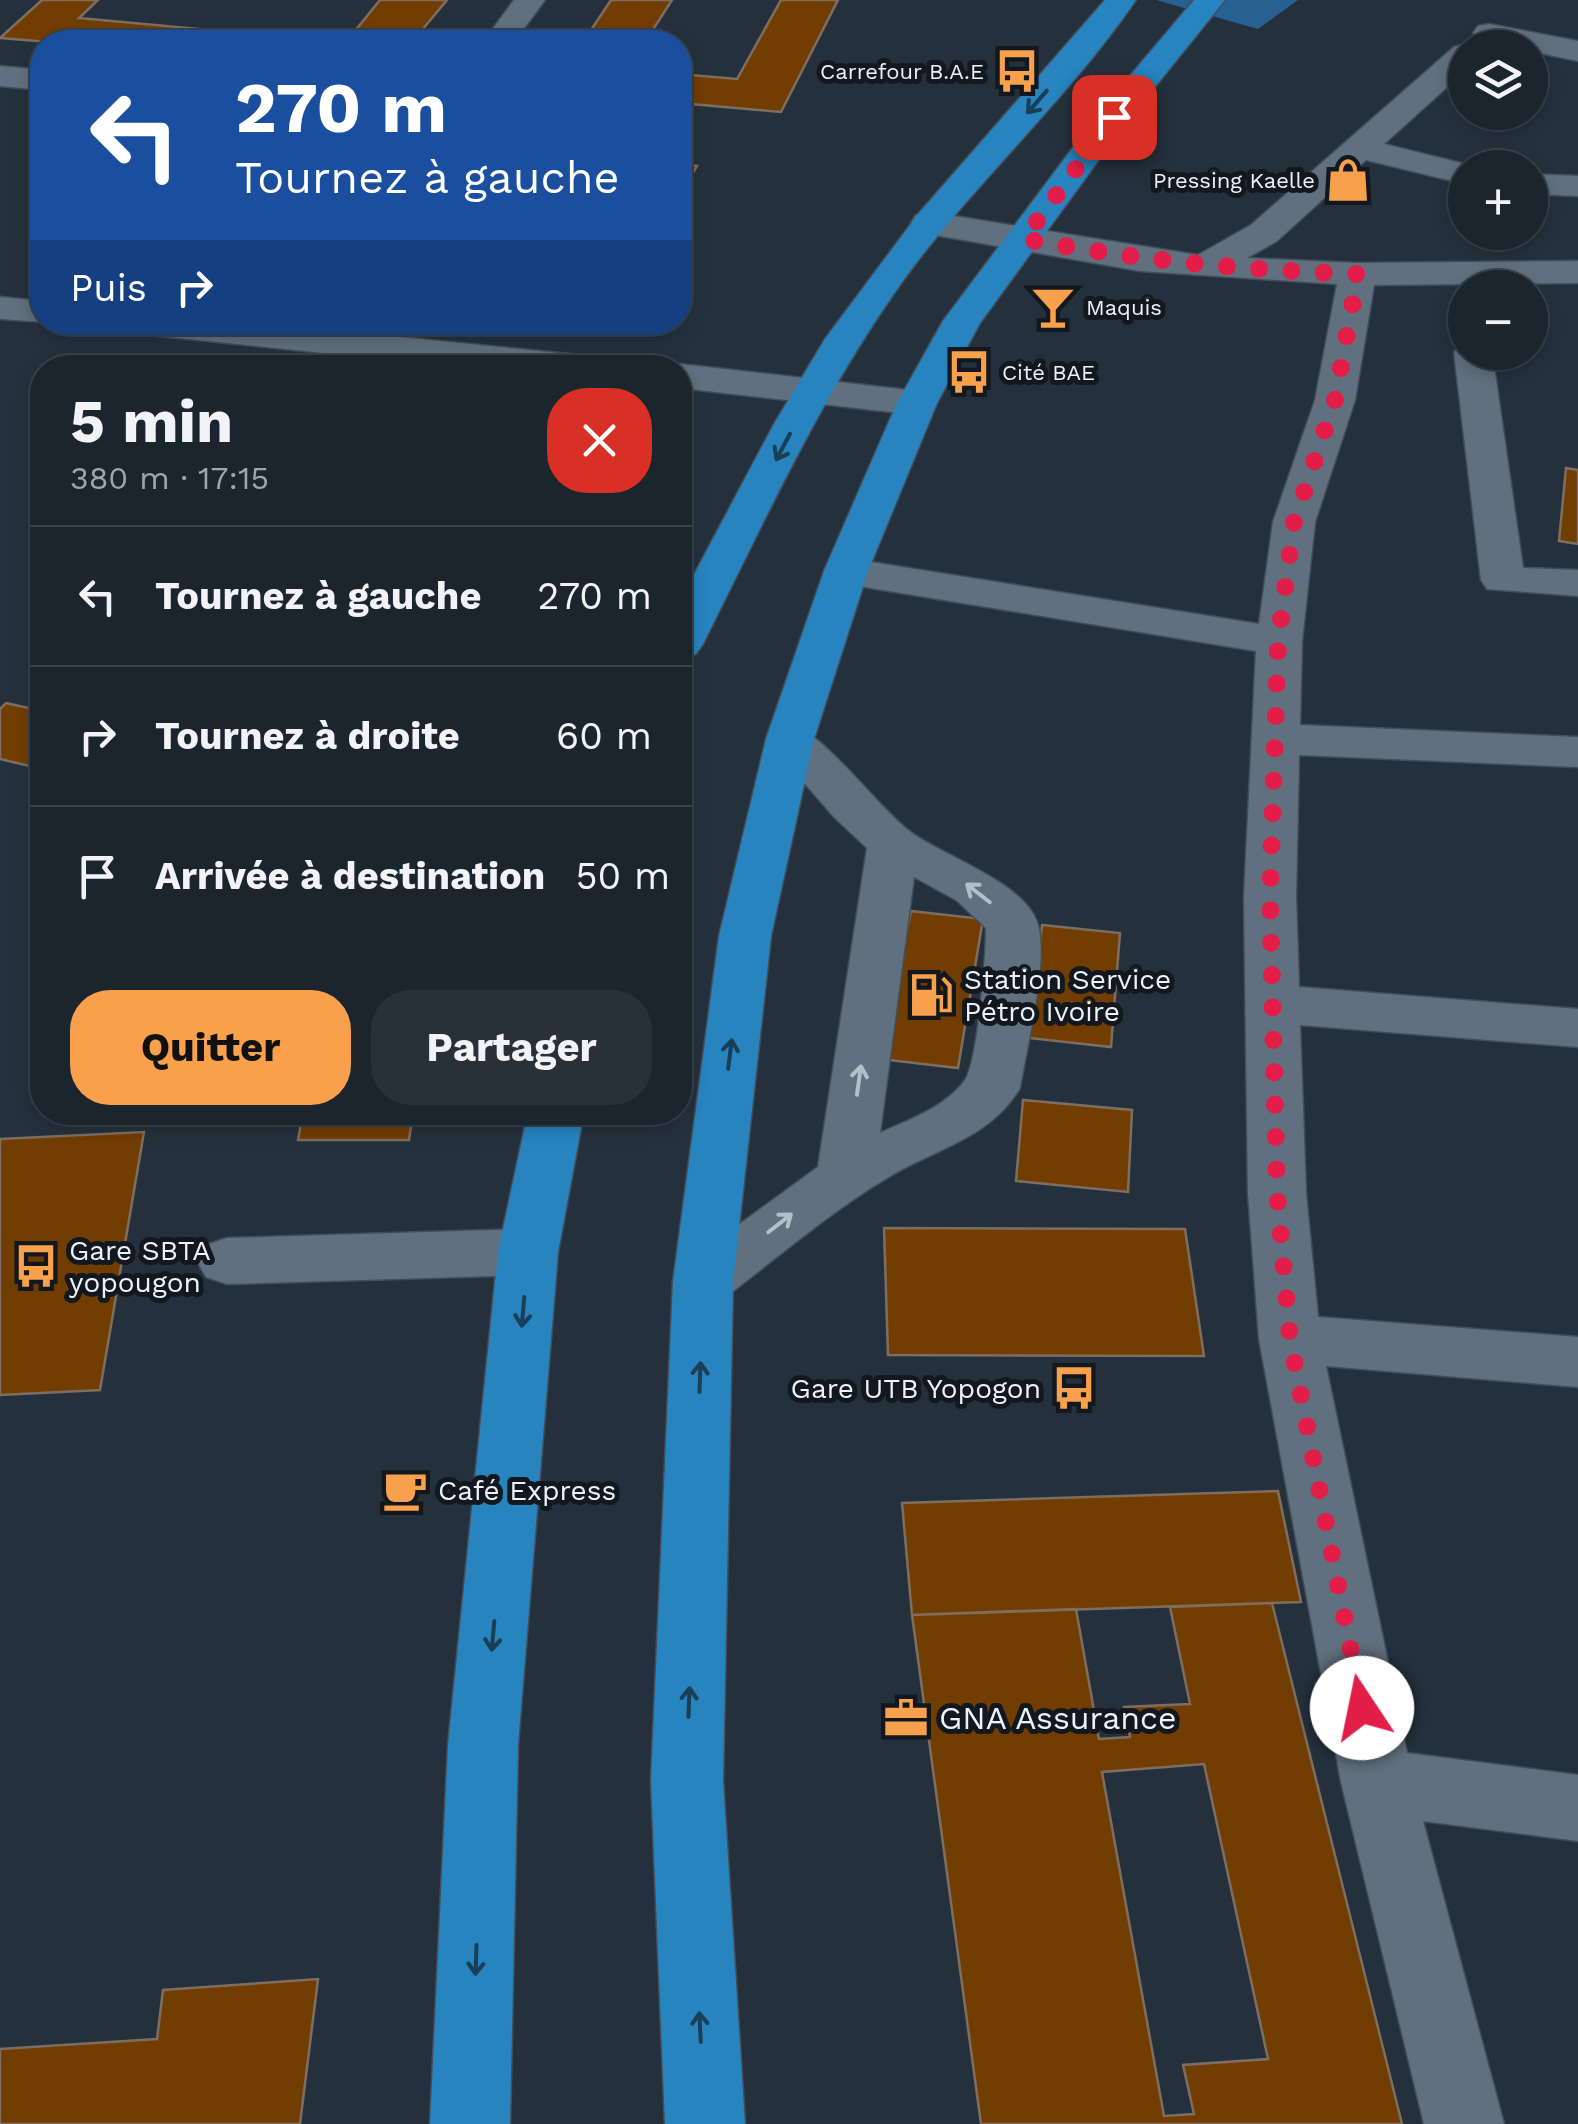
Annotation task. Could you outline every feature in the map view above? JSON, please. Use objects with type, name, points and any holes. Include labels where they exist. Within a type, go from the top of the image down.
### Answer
[{"type":"main road","points":[[692,621],[812,391],[872,297],[929,223],[1042,97],[1121,0]]},
{"type":"main road","points":[[706,2124],[687,1780],[703,1282],[744,936],[790,739],[846,571],[917,403],[962,321],[1114,117],[1210,0]]},
{"type":"main road","points":[[470,2124],[483,1745],[528,1252],[553,1125]]},
{"type":"street","points":[[507,30],[530,0]]},
{"type":"street","points":[[1492,30],[1514,11]]},
{"type":"street","points":[[1548,49],[1578,51]]},
{"type":"street","points":[[1204,267],[1264,232],[1448,69]]},
{"type":"street","points":[[0,76],[30,79]]},
{"type":"street","points":[[1358,148],[1448,170]]},
{"type":"street","points":[[1548,185],[1578,186]]},
{"type":"street","points":[[929,223],[1140,260],[1448,282]]},
{"type":"street","points":[[1548,275],[1578,272]]},
{"type":"street","points":[[1358,274],[1335,400],[1294,522],[1278,642],[1270,896],[1277,1192],[1290,1339],[1377,1782],[1464,2124]]},
{"type":"street","points":[[0,308],[30,311]]},
{"type":"street","points":[[316,335],[481,355]]},
{"type":"street","points":[[1475,370],[1503,580],[1578,584]]},
{"type":"street","points":[[692,377],[917,403]]},
{"type":"street","points":[[846,571],[1278,642]]},
{"type":"street","points":[[703,1282],[845,1177],[870,1161],[944,1128],[992,1088],[1012,978],[1012,923],[974,888],[894,844],[851,806],[790,739]]},
{"type":"street","points":[[1277,739],[1578,752]]},
{"type":"street","points":[[845,1177],[894,844]]},
{"type":"street","points":[[1272,1004],[1578,1028]]},
{"type":"street","points":[[227,1261],[528,1252]]},
{"type":"street","points":[[1290,1339],[1578,1362]]},
{"type":"street","points":[[1377,1782],[1578,1808]]},
{"type":"shaded area","points":[[1156,0],[1298,0],[1258,29]]},
{"type":"building","points":[[42,0],[98,0],[79,18],[209,30],[30,30],[30,40],[0,38]]},
{"type":"building","points":[[380,0],[447,0],[422,30],[356,30]]},
{"type":"building","points":[[611,0],[672,0],[653,30],[591,30]]},
{"type":"building","points":[[781,0],[838,0],[781,112],[692,104],[692,75],[737,79]]},
{"type":"building","points":[[1566,468],[1578,470],[1578,544],[1559,541]]},
{"type":"building","points":[[6,703],[30,708],[30,766],[0,759],[0,709]]},
{"type":"building","points":[[911,911],[983,919],[958,1068],[880,1059]]},
{"type":"building","points":[[1042,925],[1120,933],[1111,1047],[1029,1038]]},
{"type":"building","points":[[1023,1100],[1132,1110],[1128,1192],[1016,1181]]},
{"type":"building","points":[[301,1125],[411,1125],[409,1140],[298,1140]]},
{"type":"building","points":[[144,1132],[100,1390],[0,1395],[0,1139]]},
{"type":"building","points":[[884,1228],[1185,1229],[1204,1356],[888,1355]]},
{"type":"building","points":[[1278,1491],[1301,1602],[912,1615],[902,1503]]},
{"type":"building","points":[[1272,1603],[1402,2124],[981,2124],[912,1615],[1076,1609],[1099,1739],[1130,1737],[1124,1707],[1190,1704],[1170,1607]],"holes":[[[1204,1764],[1268,2059],[1183,2065],[1194,2114],[1164,2116],[1102,1772]]]},
{"type":"building","points":[[318,1979],[300,2124],[0,2124],[0,2049],[157,2039],[163,1990]]},
{"type":"place","name":"Carrefour B.A.E","points":[[1017,71]]},
{"type":"place","name":"Pressing Kaelle","points":[[1348,180]]},
{"type":"place","name":"Maquis","points":[[1053,307]]},
{"type":"place","name":"Cité BAE","points":[[969,372]]},
{"type":"place","name":"Station Service Pétro Ivoire","points":[[931,995]]},
{"type":"place","name":"Gare SBTA yopougon","points":[[36,1266]]},
{"type":"place","name":"Gare UTB Yopogon","points":[[1074,1388]]},
{"type":"place","name":"Café Express","points":[[405,1490]]},
{"type":"place","name":"GNA Assurance","points":[[906,1718]]},
{"type":"route","points":[[1114,117],[1024,239],[1204,267],[1358,274],[1335,400],[1294,522],[1278,642],[1270,896],[1277,1192],[1290,1339],[1362,1708]]}]
